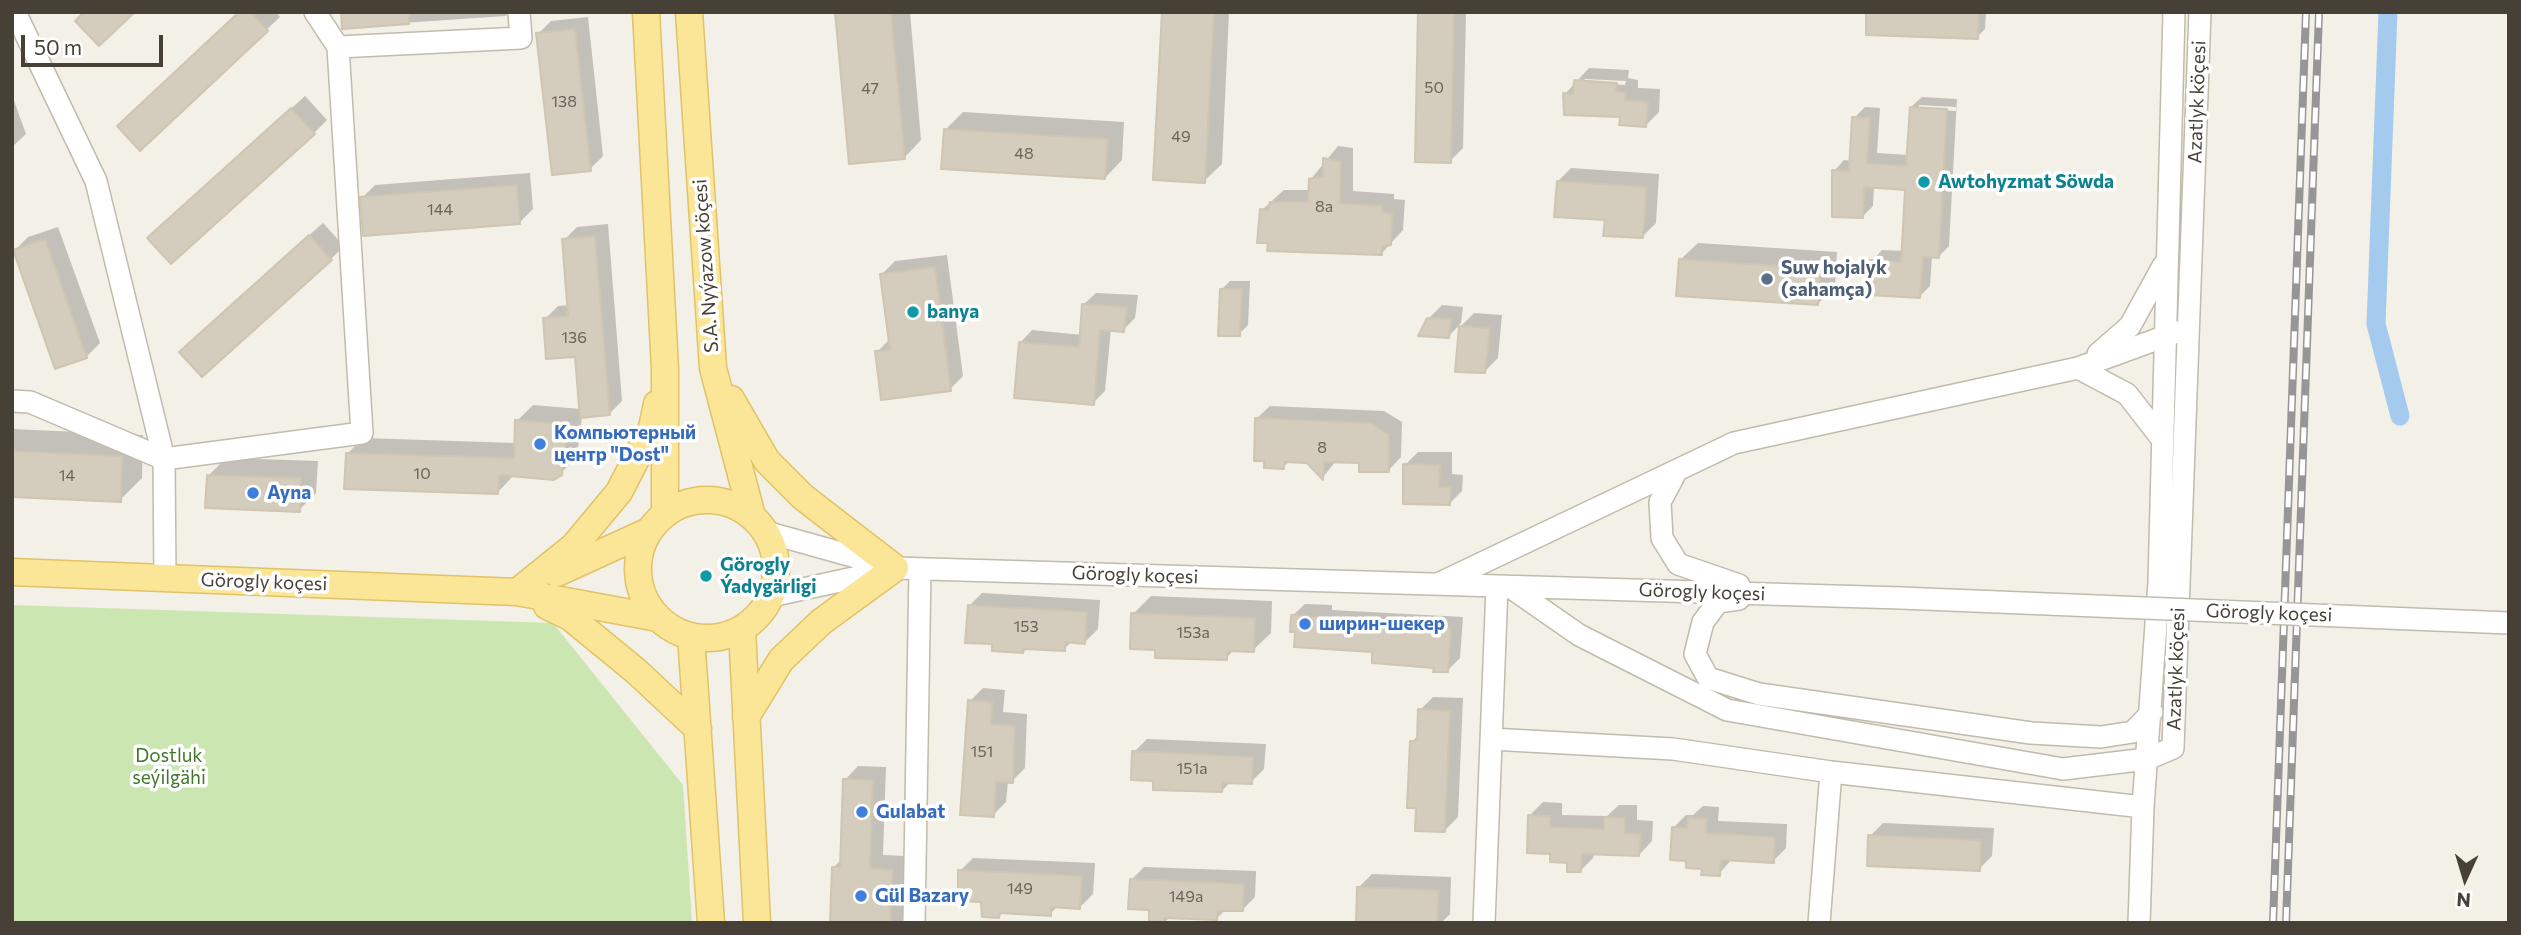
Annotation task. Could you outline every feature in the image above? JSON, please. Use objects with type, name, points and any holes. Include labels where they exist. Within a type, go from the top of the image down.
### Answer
[{"type":"main road","points":[[646,12],[665,369],[657,522]]},
{"type":"main road","name":"S.A. Nyýazow köçesi","points":[[689,12],[713,368],[759,524]]},
{"type":"main road","points":[[713,368],[767,461],[803,497],[908,569],[821,622],[781,660],[746,717]]},
{"type":"main road","points":[[665,369],[652,428],[619,492],[574,546],[517,592],[570,617],[636,671],[698,729]]},
{"type":"main road","points":[[709,500],[731,505],[759,524],[776,564],[771,596],[759,615],[742,629],[721,637],[691,636],[677,632],[658,618],[644,599],[638,576],[639,553],[657,522],[686,503],[709,500]]},
{"type":"main road","name":"Görogly koçesi","points":[[517,592],[657,522]]},
{"type":"main road","name":"Görogly koçesi","points":[[12,572],[517,592],[658,618]]},
{"type":"main road","points":[[742,629],[757,923]]},
{"type":"main road","points":[[691,636],[711,923]]},
{"type":"street","points":[[15,12],[96,181],[164,459],[165,578]]},
{"type":"street","points":[[12,401],[30,402],[164,459],[362,433],[338,47],[315,12]]},
{"type":"street","points":[[338,47],[521,38],[519,12]]},
{"type":"street","name":"Azatlyk köçesi","points":[[1771,594],[1718,602],[1703,622],[1695,654],[1708,678],[1759,694],[2031,733],[2101,737],[2133,732],[2152,712],[2174,12]]},
{"type":"street","name":"Azatlyk köçesi","points":[[1503,586],[1579,635],[1727,710],[2063,769],[2147,759],[2172,748],[2200,12]]},
{"type":"street","points":[[2078,368],[2130,326],[2166,261]]},
{"type":"street","points":[[1438,584],[1734,443],[2078,368],[2165,334],[2188,329]]},
{"type":"street","points":[[2078,368],[2127,394],[2162,439]]},
{"type":"street","points":[[1676,472],[1660,502],[1661,538],[1678,564],[1771,594]]},
{"type":"street","points":[[759,524],[908,569]]},
{"type":"street","points":[[771,596],[908,569]]},
{"type":"street","points":[[908,569],[914,923]]},
{"type":"street","name":"Görogly koçesi","points":[[908,569],[1901,598],[2509,623]]},
{"type":"street","points":[[1484,923],[1491,739],[1503,586]]},
{"type":"street","points":[[2139,923],[2143,807],[2152,712]]},
{"type":"street","points":[[1491,739],[1673,749],[1831,772],[2143,807]]},
{"type":"street","points":[[1819,923],[1831,772]]},
{"type":"green space","name":"Dostluk seýilgähi","points":[[12,605],[553,623],[683,785],[692,923],[12,923]]},
{"type":"building","points":[[84,12],[135,12],[99,46],[75,21]]},
{"type":"building","points":[[239,12],[251,12],[268,31],[140,151],[117,126]]},
{"type":"building","points":[[341,12],[409,12],[409,24],[342,29]]},
{"type":"building","points":[[835,12],[891,12],[905,159],[849,164]]},
{"type":"building","points":[[1162,12],[1214,13],[1205,183],[1153,180]]},
{"type":"building","points":[[1418,12],[1454,12],[1451,163],[1415,162]]},
{"type":"building","points":[[1866,12],[1979,12],[1978,39],[1866,35]]},
{"type":"building","points":[[575,29],[591,171],[552,175],[536,33]]},
{"type":"building","points":[[1574,80],[1617,83],[1616,91],[1625,92],[1625,100],[1648,102],[1646,127],[1619,125],[1620,117],[1564,115],[1563,93],[1573,94]]},
{"type":"building","points":[[1910,107],[1947,109],[1939,258],[1923,257],[1920,298],[1868,295],[1870,260],[1901,262],[1905,190],[1864,187],[1863,218],[1832,217],[1832,170],[1849,171],[1852,117],[1870,118],[1867,163],[1906,166]]},
{"type":"building","points":[[291,108],[315,134],[171,264],[147,238]]},
{"type":"building","points":[[944,129],[1108,139],[1105,179],[941,169]]},
{"type":"building","points":[[1323,158],[1341,161],[1340,203],[1382,206],[1382,212],[1392,213],[1391,245],[1382,247],[1382,255],[1267,251],[1268,243],[1257,243],[1260,209],[1268,210],[1270,202],[1308,202],[1309,179],[1323,176]]},
{"type":"building","points":[[1557,181],[1647,187],[1643,238],[1603,236],[1605,220],[1554,217]]},
{"type":"building","points":[[517,185],[520,224],[363,236],[360,197]]},
{"type":"building","points":[[309,235],[332,260],[202,377],[179,352]]},
{"type":"building","points":[[595,236],[610,415],[580,418],[575,357],[546,359],[543,318],[568,316],[562,239]]},
{"type":"building","points":[[45,239],[87,358],[55,369],[13,250]]},
{"type":"building","points":[[1679,259],[1821,269],[1818,305],[1676,296]]},
{"type":"building","name":"banya","points":[[935,267],[951,391],[881,400],[875,351],[890,350],[880,274]]},
{"type":"building","points":[[1220,289],[1242,289],[1240,336],[1218,336]]},
{"type":"building","points":[[1082,304],[1127,307],[1124,332],[1100,330],[1094,405],[1014,398],[1019,342],[1079,347]]},
{"type":"building","points":[[1427,318],[1451,319],[1449,338],[1418,336]]},
{"type":"building","points":[[1459,326],[1490,328],[1485,373],[1455,372]]},
{"type":"building","points":[[1255,418],[1371,423],[1389,435],[1389,472],[1359,472],[1359,463],[1324,462],[1323,480],[1307,463],[1284,462],[1284,469],[1264,468],[1264,461],[1254,461]]},
{"type":"building","points":[[515,420],[567,424],[562,475],[554,480],[499,475],[498,494],[344,489],[346,453],[514,458]]},
{"type":"building","points":[[12,451],[122,456],[121,502],[12,497]]},
{"type":"building","points":[[1403,464],[1440,465],[1439,487],[1451,487],[1450,505],[1403,504]]},
{"type":"building","name":"Ayna","points":[[207,475],[301,478],[300,512],[205,508]]},
{"type":"building","points":[[968,605],[1087,612],[1085,644],[1065,642],[1065,651],[1024,649],[1023,653],[992,651],[992,644],[965,643]]},
{"type":"building","points":[[1131,613],[1255,618],[1254,652],[1227,651],[1227,660],[1155,658],[1155,650],[1130,649]]},
{"type":"building","points":[[1291,615],[1321,617],[1321,621],[1451,628],[1448,672],[1433,672],[1434,668],[1372,663],[1372,652],[1294,647],[1295,632],[1290,632]]},
{"type":"building","points":[[968,700],[992,702],[991,724],[1015,726],[1013,783],[996,782],[994,817],[960,815]]},
{"type":"building","points":[[1418,709],[1450,711],[1445,832],[1415,831],[1416,808],[1407,808],[1410,741],[1417,741]]},
{"type":"building","points":[[1132,751],[1253,757],[1252,784],[1223,783],[1222,792],[1153,790],[1153,781],[1131,780]]},
{"type":"building","points":[[843,779],[873,780],[870,868],[893,870],[890,923],[830,923],[832,867],[840,867]]},
{"type":"building","points":[[1528,815],[1550,816],[1550,827],[1604,829],[1604,817],[1625,818],[1625,833],[1641,834],[1639,856],[1582,854],[1581,872],[1567,872],[1567,863],[1550,862],[1550,854],[1527,853]]},
{"type":"building","points":[[1688,818],[1707,819],[1706,833],[1775,837],[1774,863],[1721,860],[1720,876],[1701,875],[1702,869],[1686,868],[1686,861],[1670,860],[1672,827],[1687,828]]},
{"type":"building","points":[[1868,835],[1981,840],[1980,871],[1867,866]]},
{"type":"building","points":[[958,870],[1082,876],[1080,909],[1051,907],[1051,916],[1000,913],[999,918],[982,917],[981,902],[958,901]]},
{"type":"building","points":[[1130,879],[1244,884],[1243,911],[1218,911],[1217,920],[1164,918],[1164,923],[1149,923],[1149,910],[1128,909]]},
{"type":"building","points":[[1357,887],[1439,890],[1437,923],[1356,923]]},
{"type":"waterway","points":[[2388,12],[2376,324],[2400,416]]},
{"type":"railway","points":[[2273,923],[2306,12]]},
{"type":"railway","points":[[2286,923],[2319,12]]},
{"type":"place","name":"Awtohyzmat Söwda","points":[[1924,182]]},
{"type":"place","name":"Suw hojalyk (sahamça)","points":[[1767,279]]},
{"type":"place","name":"banya","points":[[913,312]]},
{"type":"place","name":"Компьютерный центр \"Dost\"","points":[[540,444]]},
{"type":"place","name":"Ayna","points":[[253,493]]},
{"type":"place","name":"Görogly Ýadygärligi","points":[[706,576]]},
{"type":"place","name":"ширин-шекер","points":[[1305,624]]},
{"type":"place","name":"Gulabat","points":[[862,812]]},
{"type":"place","name":"Gül Bazary","points":[[861,896]]}]
